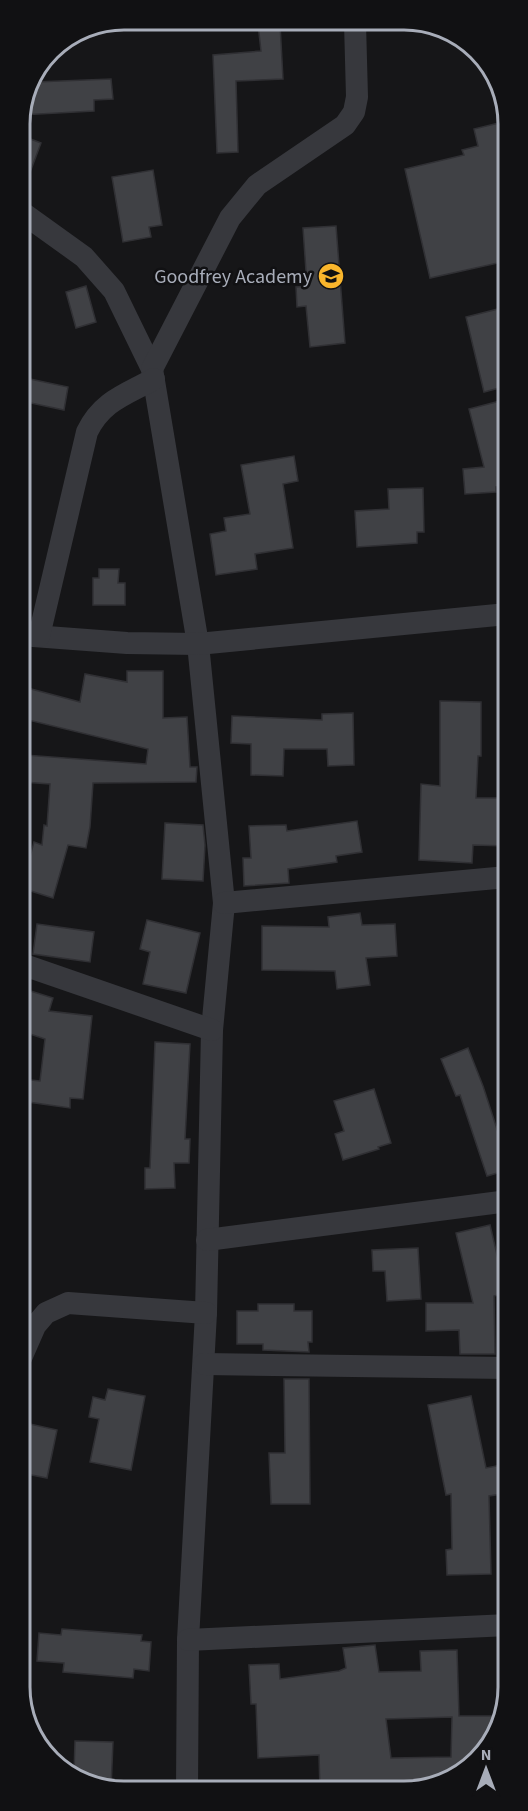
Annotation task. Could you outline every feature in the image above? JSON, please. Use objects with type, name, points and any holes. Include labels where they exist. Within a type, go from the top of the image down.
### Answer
[{"type":"street","points":[[355,30],[357,97],[354,112],[345,125],[257,185],[243,201],[230,218],[153,374],[104,406],[94,417],[87,432],[30,635],[127,643],[198,644],[498,615]]},
{"type":"street","points":[[30,218],[84,257],[114,291],[153,374],[198,644],[224,903],[212,1030],[204,1364],[188,1640],[187,1781]]},
{"type":"street","points":[[224,903],[498,878]]},
{"type":"street","points":[[30,967],[212,1030]]},
{"type":"street","points":[[207,1240],[498,1202]]},
{"type":"street","points":[[30,1337],[35,1326],[46,1313],[68,1303],[206,1313]]},
{"type":"street","points":[[204,1364],[498,1368]]},
{"type":"street","points":[[188,1640],[498,1625]]},
{"type":"building","points":[[259,30],[280,30],[283,79],[236,81],[238,152],[217,153],[213,55],[261,51]]},
{"type":"building","points":[[111,79],[113,99],[94,100],[94,111],[30,114],[33,99],[40,82]]},
{"type":"building","points":[[498,123],[498,263],[430,278],[405,169],[464,155],[462,150],[478,146],[474,129]]},
{"type":"building","points":[[30,139],[41,143],[30,173]]},
{"type":"building","points":[[153,170],[162,225],[149,227],[151,237],[123,242],[112,177]]},
{"type":"building","points":[[336,226],[345,343],[310,347],[306,306],[297,307],[296,287],[307,286],[303,228]]},
{"type":"building","points":[[86,286],[96,322],[76,328],[66,292]]},
{"type":"building","points":[[498,309],[498,388],[484,392],[466,317]]},
{"type":"building","points":[[30,379],[68,387],[64,410],[30,403]]},
{"type":"building","points":[[498,402],[498,487],[496,487],[496,492],[465,494],[463,469],[484,467],[469,409]]},
{"type":"building","points":[[294,456],[298,481],[283,484],[293,548],[255,554],[257,569],[216,575],[210,534],[226,531],[224,518],[250,514],[241,465]]},
{"type":"building","points":[[423,488],[424,532],[417,532],[417,543],[357,547],[355,511],[389,509],[388,489]]},
{"type":"building","points":[[99,569],[119,569],[118,583],[125,583],[125,605],[93,605],[93,578],[99,578]]},
{"type":"building","points":[[127,671],[163,671],[163,718],[187,717],[190,767],[197,767],[196,782],[93,783],[86,848],[68,845],[53,898],[30,891],[30,856],[34,842],[42,845],[44,825],[47,826],[50,784],[30,783],[30,755],[146,764],[148,749],[30,720],[30,689],[80,702],[85,674],[127,682]]},
{"type":"building","points":[[440,701],[481,702],[481,756],[478,756],[476,798],[498,798],[498,846],[473,845],[472,863],[419,860],[421,784],[440,786]]},
{"type":"building","points":[[353,713],[354,765],[328,766],[327,749],[284,749],[283,776],[251,775],[251,744],[231,743],[232,716],[322,720],[322,714]]},
{"type":"building","points":[[357,821],[362,852],[336,856],[337,862],[288,869],[289,883],[244,886],[243,858],[251,858],[249,826],[286,825],[287,831]]},
{"type":"building","points":[[165,823],[203,825],[205,845],[203,881],[162,879]]},
{"type":"building","points":[[360,913],[362,925],[395,924],[397,956],[366,958],[370,985],[337,989],[335,971],[262,970],[262,926],[329,927],[328,917]]},
{"type":"building","points":[[147,920],[200,933],[186,993],[143,984],[150,952],[140,949]]},
{"type":"building","points":[[37,924],[94,932],[90,962],[33,954]]},
{"type":"building","points":[[30,991],[53,998],[49,1011],[92,1016],[83,1099],[70,1098],[70,1108],[30,1102],[30,1080],[40,1081],[45,1039],[30,1034]]},
{"type":"building","points":[[155,1042],[190,1044],[185,1139],[190,1139],[189,1163],[174,1163],[175,1188],[145,1189],[145,1168],[150,1168]]},
{"type":"building","points":[[468,1048],[498,1132],[498,1173],[487,1176],[460,1095],[456,1096],[441,1059]]},
{"type":"building","points":[[374,1089],[391,1143],[343,1160],[335,1134],[344,1131],[334,1101]]},
{"type":"building","points":[[490,1225],[498,1259],[498,1295],[494,1296],[495,1354],[460,1354],[459,1330],[426,1331],[426,1303],[473,1303],[456,1233]]},
{"type":"building","points":[[418,1248],[421,1299],[387,1301],[385,1271],[373,1271],[372,1250]]},
{"type":"building","points":[[258,1304],[294,1304],[294,1311],[312,1311],[312,1342],[308,1342],[309,1352],[263,1350],[263,1344],[237,1344],[237,1311],[258,1311]]},
{"type":"building","points":[[284,1379],[309,1379],[310,1504],[271,1504],[269,1453],[285,1453]]},
{"type":"building","points":[[108,1389],[145,1396],[131,1470],[90,1462],[99,1419],[89,1417],[93,1397],[105,1400]]},
{"type":"building","points":[[471,1396],[486,1468],[498,1466],[498,1495],[489,1496],[491,1574],[447,1575],[446,1550],[452,1549],[451,1494],[446,1495],[428,1405]]},
{"type":"building","points":[[30,1424],[57,1430],[47,1478],[30,1475]]},
{"type":"building","points":[[62,1629],[142,1635],[141,1641],[151,1642],[149,1671],[134,1669],[133,1678],[63,1672],[64,1663],[37,1661],[39,1633],[61,1635]]},
{"type":"building","points":[[375,1645],[379,1672],[421,1671],[420,1651],[457,1650],[459,1716],[494,1716],[482,1739],[456,1739],[456,1765],[440,1774],[423,1779],[320,1781],[319,1755],[258,1758],[256,1704],[251,1704],[249,1665],[279,1664],[280,1679],[339,1671],[346,1668],[343,1648]],"holes":[[[452,1717],[451,1757],[391,1758],[386,1719]]]},
{"type":"building","points":[[75,1741],[113,1742],[111,1780],[88,1774],[74,1766]]},
{"type":"place","name":"Goodfrey Academy","points":[[331,276]]}]
